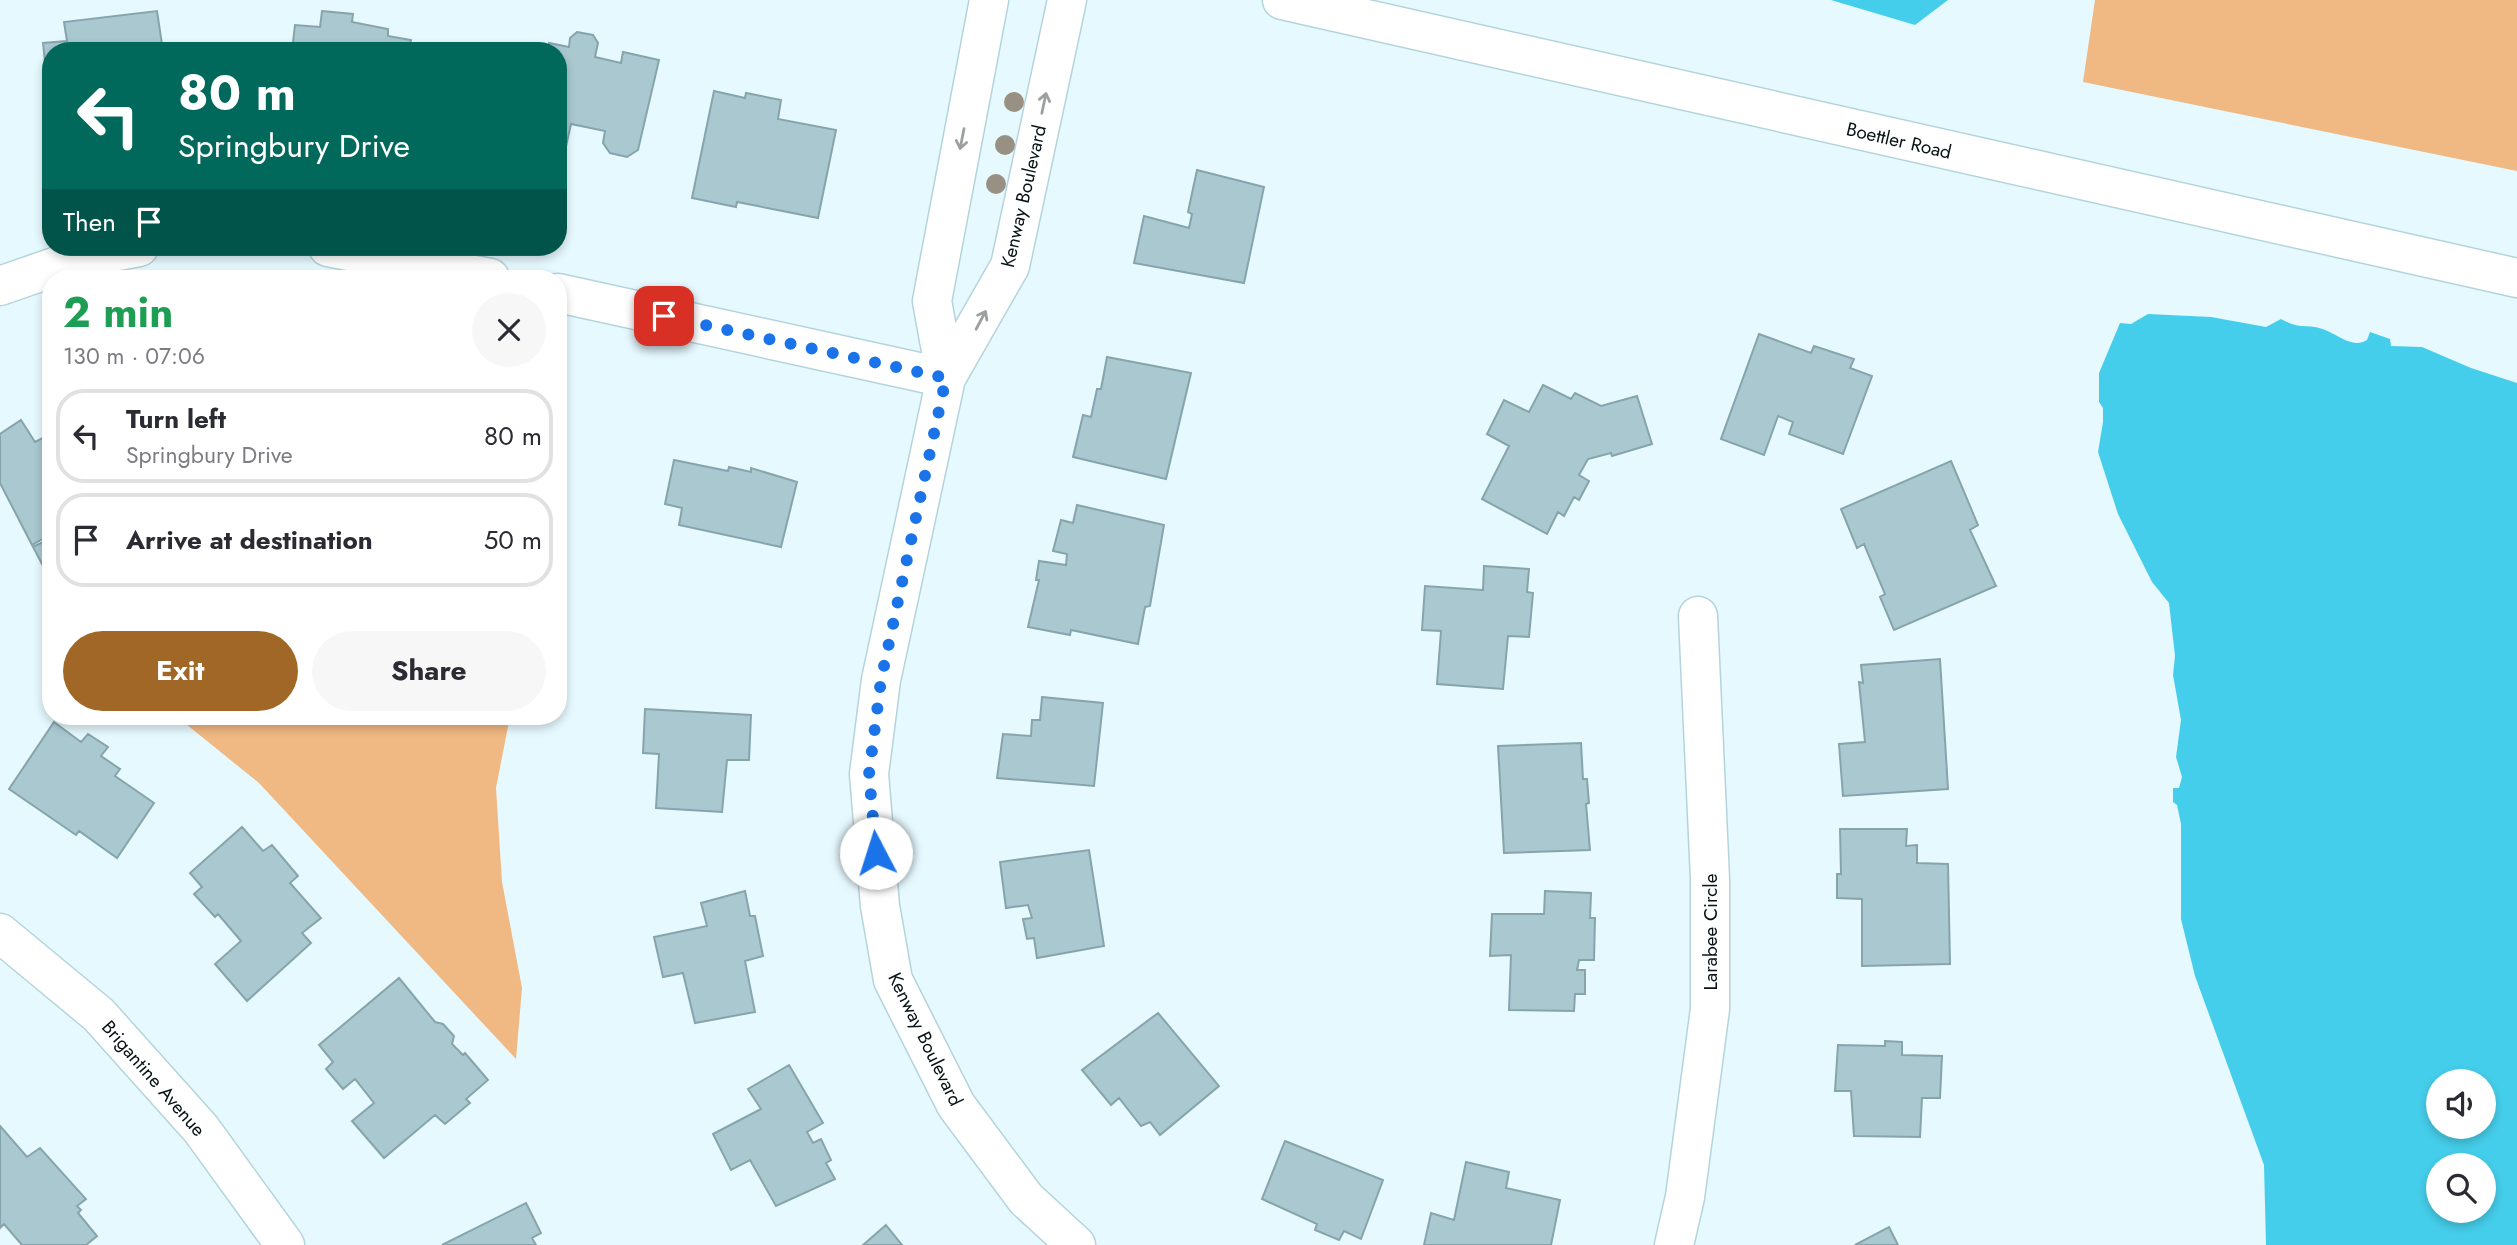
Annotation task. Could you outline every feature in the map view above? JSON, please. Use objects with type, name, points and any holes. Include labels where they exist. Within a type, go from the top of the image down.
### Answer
[{"type":"street","name":"Kenway Boulevard","points":[[946,378],[932,301],[989,0]]},
{"type":"street","name":"Kenway Boulevard","points":[[1066,0],[1010,266],[946,378],[881,680],[869,774],[880,906],[893,980],[956,1105],[1027,1199],[1076,1245]]},
{"type":"street","name":"Boettler Road","points":[[1282,0],[2517,278]]},
{"type":"street","points":[[46,270],[91,256]]},
{"type":"street","points":[[375,256],[448,270]]},
{"type":"street","points":[[0,286],[42,271]]},
{"type":"street","points":[[567,295],[946,378]]},
{"type":"street","name":"Larabee Circle","points":[[1674,1245],[1685,1197],[1710,1009],[1710,879],[1698,616]]},
{"type":"street","name":"Brigantine Avenue","points":[[0,933],[99,1015],[201,1129],[285,1245]]},
{"type":"shaded area","points":[[2095,0],[2517,0],[2517,171],[2083,82]]},
{"type":"shaded area","points":[[187,725],[508,725],[496,788],[502,882],[522,988],[516,1059],[259,783]]},
{"type":"water","points":[[1831,0],[1948,0],[1915,25]]},
{"type":"water","points":[[2148,314],[2211,317],[2266,327],[2281,319],[2297,326],[2323,329],[2357,343],[2367,340],[2370,332],[2390,339],[2391,346],[2422,347],[2471,368],[2517,383],[2517,1245],[2266,1245],[2264,1165],[2195,976],[2181,919],[2181,824],[2177,805],[2173,802],[2173,788],[2179,788],[2182,777],[2176,757],[2181,720],[2173,675],[2175,656],[2169,603],[2152,582],[2118,514],[2098,452],[2103,422],[2103,408],[2099,402],[2099,373],[2120,323],[2131,324]]},
{"type":"building","points":[[157,11],[162,42],[55,42],[67,41],[64,22]]},
{"type":"building","points":[[322,11],[353,14],[352,22],[388,29],[388,36],[411,40],[293,42],[295,25],[320,27]]},
{"type":"building","points":[[577,32],[593,35],[598,43],[595,57],[621,63],[623,52],[659,60],[638,150],[627,157],[610,153],[603,143],[605,131],[571,124],[567,142],[567,47],[570,38]]},
{"type":"building","points":[[714,91],[745,98],[746,93],[781,100],[778,119],[836,130],[818,218],[737,202],[736,207],[692,198]]},
{"type":"building","points":[[1197,170],[1264,187],[1244,283],[1134,263],[1144,216],[1189,228],[1192,214],[1188,212]]},
{"type":"building","points":[[1759,334],[1811,353],[1814,346],[1854,359],[1850,368],[1872,376],[1843,454],[1789,434],[1793,422],[1778,416],[1764,455],[1721,439]]},
{"type":"building","points":[[1107,357],[1191,373],[1166,479],[1073,457],[1083,415],[1091,417],[1097,389],[1101,389]]},
{"type":"building","points":[[1543,385],[1571,399],[1575,393],[1601,406],[1637,396],[1652,444],[1612,456],[1611,453],[1588,459],[1579,475],[1589,481],[1579,500],[1574,497],[1564,516],[1558,512],[1547,534],[1482,499],[1509,446],[1487,434],[1504,400],[1529,412]]},
{"type":"building","points":[[21,420],[35,442],[42,438],[42,539],[32,545],[0,483],[0,434]]},
{"type":"building","points":[[674,460],[728,471],[729,467],[751,472],[751,468],[797,482],[781,547],[679,525],[682,508],[665,504]]},
{"type":"building","points":[[1951,461],[1978,525],[1970,530],[1996,586],[1894,630],[1880,597],[1885,594],[1864,544],[1857,548],[1841,509]]},
{"type":"building","points":[[1077,505],[1164,525],[1150,606],[1145,607],[1138,644],[1071,630],[1070,635],[1028,627],[1039,580],[1036,580],[1039,561],[1066,565],[1067,554],[1053,551],[1061,520],[1073,523]]},
{"type":"building","points":[[42,542],[42,564],[33,547]]},
{"type":"building","points":[[1484,566],[1529,569],[1527,592],[1533,593],[1529,637],[1508,636],[1503,689],[1437,684],[1441,631],[1422,630],[1425,586],[1483,590]]},
{"type":"building","points":[[1940,659],[1948,789],[1843,796],[1839,744],[1865,742],[1859,682],[1863,683],[1861,665]]},
{"type":"building","points":[[1042,697],[1103,703],[1094,786],[997,778],[1003,734],[1031,736],[1032,720],[1040,720]]},
{"type":"building","points":[[645,709],[751,715],[749,760],[727,760],[722,812],[656,808],[659,754],[643,753]]},
{"type":"building","points":[[52,725],[58,725],[81,742],[88,734],[108,747],[101,756],[120,769],[115,776],[154,803],[117,858],[79,831],[76,835],[9,789]]},
{"type":"building","points":[[1581,743],[1583,779],[1587,779],[1590,850],[1504,853],[1498,746]]},
{"type":"building","points":[[242,827],[263,851],[272,845],[298,876],[290,883],[321,918],[302,933],[311,943],[247,1001],[215,964],[241,941],[218,914],[215,917],[194,894],[202,887],[190,873]]},
{"type":"building","points":[[1840,829],[1907,829],[1906,846],[1917,845],[1917,863],[1948,864],[1950,964],[1862,966],[1862,899],[1837,898],[1837,874],[1841,874]]},
{"type":"building","points":[[1089,850],[1104,946],[1037,958],[1034,938],[1027,939],[1023,919],[1032,918],[1028,905],[1006,908],[1000,862]]},
{"type":"building","points":[[745,891],[750,916],[755,916],[763,956],[745,961],[755,1012],[695,1023],[683,973],[663,977],[654,937],[707,926],[701,903]]},
{"type":"building","points":[[1545,891],[1591,893],[1590,918],[1595,918],[1594,960],[1579,960],[1577,970],[1585,970],[1585,994],[1575,994],[1574,1011],[1509,1010],[1511,955],[1490,956],[1492,914],[1544,914]]},
{"type":"building","points":[[399,978],[435,1022],[443,1024],[454,1036],[452,1044],[463,1055],[465,1053],[488,1080],[466,1099],[470,1103],[445,1124],[435,1115],[384,1158],[352,1121],[374,1103],[355,1079],[343,1089],[326,1069],[333,1062],[319,1045]]},
{"type":"building","points":[[1158,1013],[1219,1086],[1160,1135],[1150,1122],[1141,1126],[1119,1098],[1111,1105],[1082,1070]]},
{"type":"building","points":[[1885,1041],[1902,1042],[1902,1055],[1942,1056],[1940,1098],[1922,1098],[1920,1137],[1854,1136],[1851,1091],[1835,1091],[1838,1045],[1885,1046]]},
{"type":"building","points":[[789,1065],[823,1123],[807,1132],[813,1143],[821,1139],[831,1160],[826,1163],[835,1179],[776,1206],[750,1160],[731,1170],[713,1134],[761,1109],[748,1089]]},
{"type":"building","points":[[0,1126],[27,1157],[40,1148],[86,1199],[77,1206],[81,1210],[78,1213],[97,1236],[86,1245],[22,1245],[4,1224],[0,1228]]},
{"type":"building","points":[[1285,1141],[1383,1180],[1361,1239],[1344,1231],[1339,1240],[1315,1230],[1317,1224],[1262,1199]]},
{"type":"building","points":[[1466,1162],[1509,1172],[1506,1188],[1560,1200],[1551,1245],[1424,1245],[1431,1213],[1454,1220]]},
{"type":"building","points":[[526,1203],[541,1233],[532,1238],[536,1245],[442,1245]]},
{"type":"building","points":[[886,1225],[902,1245],[863,1245]]},
{"type":"building","points":[[1889,1227],[1898,1245],[1855,1245]]},
{"type":"route","points":[[664,316],[946,378],[881,680],[869,774],[876,853]]}]
